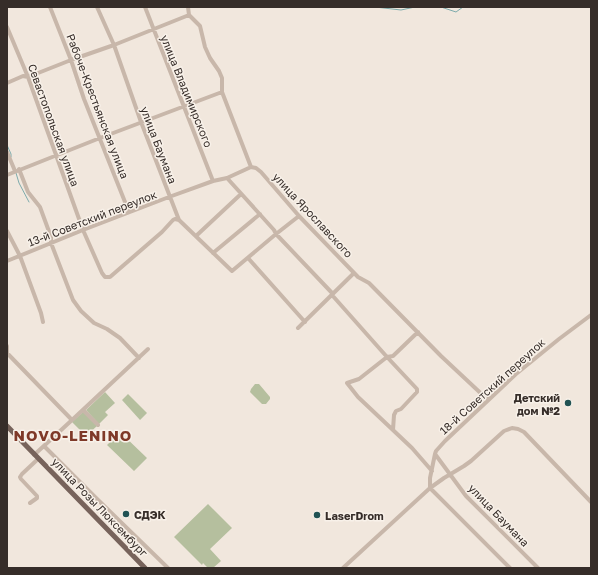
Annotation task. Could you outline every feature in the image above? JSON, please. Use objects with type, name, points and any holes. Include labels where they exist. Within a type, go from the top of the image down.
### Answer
[{"type":"main road","name":"улица Розы Люксембург","points":[[7,426],[145,568]]},
{"type":"street","name":"Рабоче-Крестьянская улица","points":[[50,7],[72,60],[84,99],[129,212]]},
{"type":"street","name":"улица Баумана","points":[[97,7],[114,45],[141,122],[179,220],[232,271],[248,258]]},
{"type":"street","name":"улица Владимирского","points":[[144,7],[214,181]]},
{"type":"street","points":[[188,7],[189,15],[200,26],[205,47],[222,78],[222,92],[251,167]]},
{"type":"street","points":[[7,83],[23,76],[28,77],[114,45],[189,15]]},
{"type":"street","name":"Севастопольская улица","points":[[7,27],[28,77],[83,230],[105,277],[110,277],[161,233],[173,220],[179,220]]},
{"type":"street","points":[[7,174],[184,105],[222,92]]},
{"type":"street","points":[[7,152],[28,192],[40,207],[51,238],[51,244],[73,300],[81,311],[94,324],[107,329],[120,338],[139,358]]},
{"type":"street","name":"13-й Советский переулок","points":[[7,261],[129,212],[214,181],[227,178],[251,167]]},
{"type":"street","name":"улица Ярославского","points":[[251,167],[256,168],[261,172],[299,216],[354,273],[369,283],[441,356],[488,400]]},
{"type":"street","points":[[227,178],[417,389],[417,392],[401,409],[396,411],[394,415],[394,430]]},
{"type":"street","points":[[196,236],[241,194]]},
{"type":"street","points":[[213,253],[260,214]]},
{"type":"street","points":[[299,216],[248,258],[305,322]]},
{"type":"street","points":[[7,231],[20,256],[43,322]]},
{"type":"street","points":[[298,328],[354,273]]},
{"type":"street","name":"18-й Советский переулок","points":[[430,488],[430,478],[436,451],[448,438],[516,374],[591,315]]},
{"type":"street","points":[[418,332],[393,356],[387,357],[359,379],[347,383],[358,397],[394,430],[432,471]]},
{"type":"street","points":[[7,346],[7,353],[72,420]]},
{"type":"street","points":[[30,503],[37,498],[37,496],[21,479],[20,477],[22,474],[44,446],[148,348]]},
{"type":"street","points":[[83,410],[98,425]]},
{"type":"street","points":[[343,568],[430,488],[471,461],[504,431],[512,428],[524,432],[591,502]]},
{"type":"street","name":"улица Розы Люксембург","points":[[44,446],[168,568]]},
{"type":"street","name":"улица Баумана","points":[[435,454],[470,500],[538,568]]},
{"type":"street","points":[[430,488],[510,568]]},
{"type":"green space","points":[[255,384],[259,384],[270,397],[266,404],[262,404],[250,392]]},
{"type":"green space","points":[[105,392],[115,403],[105,412],[108,415],[99,424],[86,410]]},
{"type":"green space","points":[[128,394],[147,413],[140,420],[122,400]]},
{"type":"green space","points":[[83,412],[97,426],[86,436],[72,422]]},
{"type":"green space","points":[[120,432],[147,458],[134,471],[107,445]]},
{"type":"green space","points":[[208,504],[232,528],[210,549],[221,561],[213,568],[208,568],[203,563],[202,565],[174,537]]},
{"type":"waterway","points":[[375,7],[401,10],[415,7]]},
{"type":"waterway","points":[[441,7],[456,12],[463,7]]},
{"type":"waterway","points":[[7,145],[11,157]]},
{"type":"waterway","points":[[16,173],[19,183],[29,202]]},
{"type":"place","name":"Детский дом №2","points":[[568,403]]},
{"type":"place","name":"СДЭК","points":[[126,514]]},
{"type":"place","name":"LaseгDrom","points":[[317,515]]},
{"type":"district","name":"NOVO-LENINO","points":[[73,435]]}]
